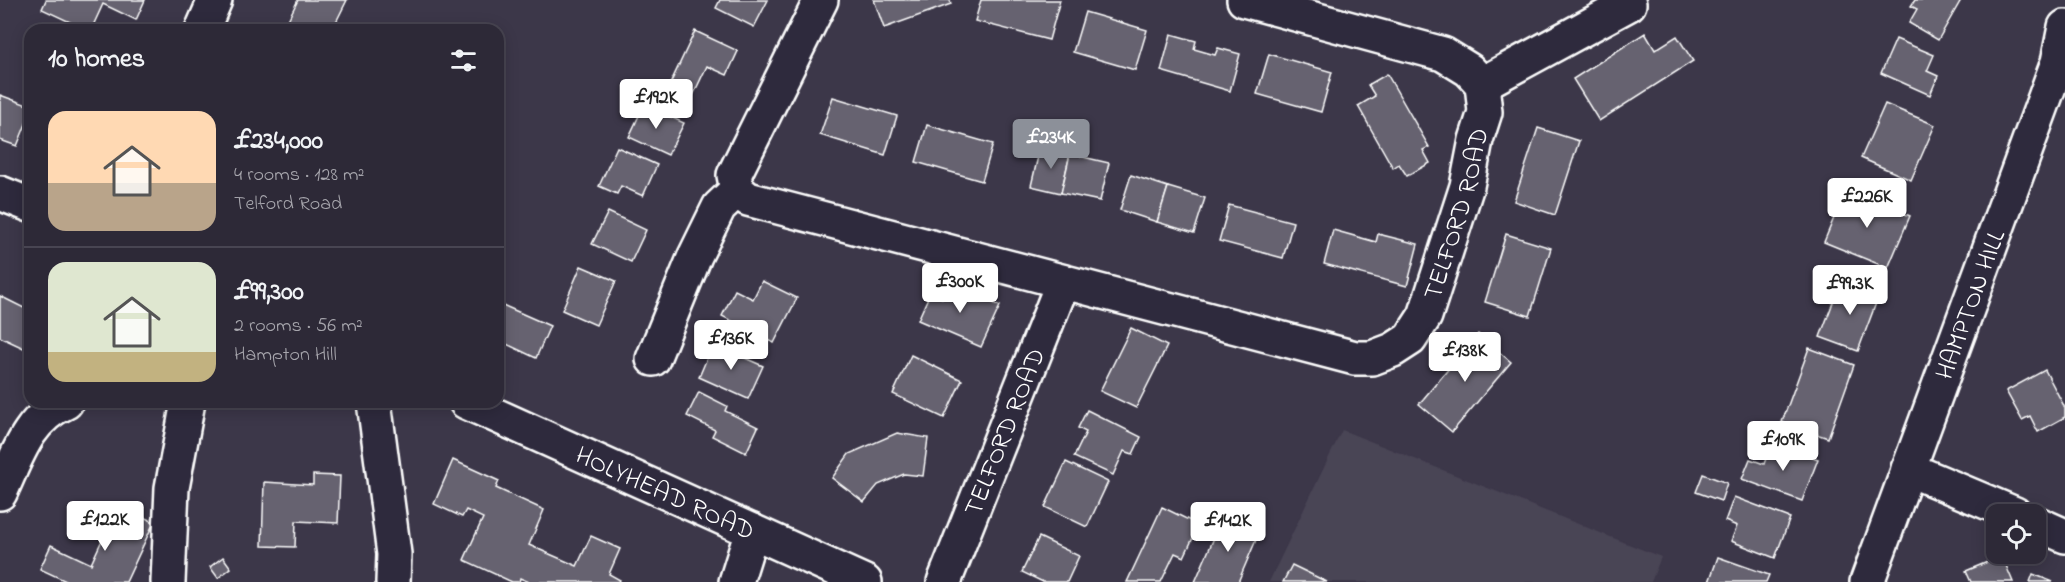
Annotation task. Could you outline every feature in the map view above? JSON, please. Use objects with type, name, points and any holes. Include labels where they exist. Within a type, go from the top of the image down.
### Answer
[{"type":"street","points":[[205,24],[215,0]]},
{"type":"street","points":[[653,359],[695,256],[720,207],[737,190],[734,175],[820,0]]},
{"type":"street","points":[[1244,0],[1443,54],[1469,70],[1482,84],[1629,4]]},
{"type":"street","name":"HAMPTON HILL","points":[[1867,582],[2061,63],[2065,27]]},
{"type":"street","name":"TELFORD ROAD","points":[[737,190],[748,199],[1355,358],[1372,358],[1393,350],[1410,339],[1425,316],[1467,186],[1476,141],[1485,112],[1482,84]]},
{"type":"street","points":[[0,193],[24,203]]},
{"type":"street","name":"TELFORD ROAD","points":[[944,582],[1063,282]]},
{"type":"street","points":[[0,493],[9,451],[53,408]]},
{"type":"street","points":[[168,582],[172,488],[187,408]]},
{"type":"street","points":[[375,408],[393,554],[393,582]]},
{"type":"street","name":"HOLYHEAD ROAD","points":[[479,408],[865,582]]},
{"type":"street","points":[[1908,469],[1991,504]]},
{"type":"street","points":[[2046,528],[2065,536]]},
{"type":"street","points":[[736,582],[752,531]]},
{"type":"shaded area","points":[[1342,430],[1661,557],[1651,582],[1269,582]]},
{"type":"building","points":[[46,0],[145,0],[136,20],[103,4],[94,24],[74,24],[42,9]]},
{"type":"building","points":[[298,0],[347,0],[335,24],[286,24]]},
{"type":"building","points":[[720,0],[768,0],[754,27],[716,8]]},
{"type":"building","points":[[874,0],[950,0],[951,4],[884,28]]},
{"type":"building","points":[[981,0],[1060,0],[1049,40],[975,21]]},
{"type":"building","points":[[1915,0],[1961,0],[1938,40],[1909,23],[1917,9],[1911,6]]},
{"type":"building","points":[[1085,12],[1147,30],[1135,70],[1073,52]]},
{"type":"building","points":[[695,31],[738,51],[727,75],[707,66],[687,108],[664,97]]},
{"type":"building","points":[[1645,33],[1655,50],[1677,36],[1693,61],[1599,121],[1573,79]]},
{"type":"building","points":[[1171,34],[1196,41],[1194,49],[1215,55],[1218,48],[1240,54],[1230,91],[1161,71]]},
{"type":"building","points":[[1896,39],[1934,55],[1927,71],[1938,76],[1930,95],[1881,73]]},
{"type":"building","points":[[1269,54],[1332,72],[1321,112],[1257,94]]},
{"type":"building","points":[[1387,74],[1429,147],[1423,150],[1430,163],[1407,176],[1399,164],[1393,168],[1358,106],[1375,96],[1368,85]]},
{"type":"building","points":[[0,95],[24,104],[24,129],[17,146],[0,140]]},
{"type":"building","points":[[833,97],[897,116],[885,155],[820,135]]},
{"type":"building","points":[[1885,104],[1935,125],[1911,180],[1861,158]]},
{"type":"building","points":[[644,105],[684,123],[668,155],[629,137]]},
{"type":"building","points":[[927,125],[993,144],[982,181],[916,162]]},
{"type":"building","points":[[1538,128],[1579,141],[1555,215],[1514,201]]},
{"type":"building","points":[[617,147],[657,165],[643,196],[621,186],[617,194],[599,186]]},
{"type":"building","points":[[1040,148],[1070,154],[1061,193],[1031,186]]},
{"type":"building","points":[[1070,154],[1109,163],[1100,201],[1061,193]]},
{"type":"building","points":[[1131,175],[1168,187],[1157,222],[1120,210]]},
{"type":"building","points":[[1168,187],[1205,198],[1194,233],[1157,222]]},
{"type":"building","points":[[1846,189],[1910,216],[1888,268],[1824,242]]},
{"type":"building","points":[[1229,205],[1293,222],[1283,258],[1219,241]]},
{"type":"building","points":[[608,212],[646,230],[631,262],[592,244]]},
{"type":"building","points":[[1333,230],[1376,242],[1378,234],[1418,244],[1407,286],[1324,264]]},
{"type":"building","points":[[1506,234],[1551,248],[1530,316],[1485,302]]},
{"type":"building","points":[[581,266],[616,281],[596,325],[562,310]]},
{"type":"building","points":[[762,281],[797,298],[774,343],[722,316],[735,290],[753,299]]},
{"type":"building","points":[[1841,281],[1879,295],[1858,351],[1820,337]]},
{"type":"building","points":[[948,283],[1000,306],[981,347],[918,320],[930,293],[942,298]]},
{"type":"building","points":[[0,296],[24,308],[24,348],[0,337]]},
{"type":"building","points":[[504,306],[550,326],[536,358],[504,343]]},
{"type":"building","points":[[1131,328],[1167,346],[1136,408],[1100,391]]},
{"type":"building","points":[[1478,334],[1511,362],[1452,432],[1419,404]]},
{"type":"building","points":[[713,344],[763,366],[748,399],[699,377]]},
{"type":"building","points":[[1809,348],[1854,365],[1828,438],[1782,422]]},
{"type":"building","points":[[911,355],[962,380],[944,418],[893,394]]},
{"type":"building","points":[[2045,370],[2065,408],[2065,417],[2038,432],[2030,416],[2022,420],[2006,391]]},
{"type":"building","points":[[699,392],[727,406],[725,411],[758,427],[746,453],[712,436],[715,430],[687,416]]},
{"type":"building","points":[[1087,410],[1141,437],[1133,454],[1124,451],[1113,475],[1074,457],[1086,432],[1078,428]]},
{"type":"building","points":[[897,433],[928,438],[923,476],[904,474],[878,485],[864,502],[832,478],[849,454]]},
{"type":"building","points":[[1772,442],[1818,459],[1802,501],[1742,479],[1750,459],[1764,464]]},
{"type":"building","points":[[453,460],[499,481],[496,488],[544,510],[529,545],[577,566],[591,536],[620,549],[609,574],[620,580],[619,582],[529,582],[520,578],[519,582],[512,582],[464,560],[483,518],[466,510],[462,517],[434,504]]},
{"type":"building","points":[[1066,462],[1108,482],[1087,527],[1045,507]]},
{"type":"building","points":[[1703,474],[1727,483],[1721,501],[1696,492]]},
{"type":"building","points":[[313,475],[340,476],[338,523],[296,521],[295,547],[262,546],[264,482],[313,485]]},
{"type":"building","points":[[1734,497],[1790,518],[1775,558],[1731,541],[1737,526],[1725,521]]},
{"type":"building","points":[[118,505],[154,522],[126,582],[68,582],[40,569],[51,545],[91,564]]},
{"type":"building","points":[[1162,507],[1199,525],[1184,557],[1175,553],[1161,582],[1127,582]]},
{"type":"building","points":[[1223,517],[1259,533],[1238,582],[1195,582]]},
{"type":"building","points":[[1039,537],[1079,556],[1067,582],[1043,582],[1022,572]]},
{"type":"building","points":[[223,557],[231,568],[218,578],[210,567]]},
{"type":"building","points":[[1718,557],[1769,575],[1766,582],[1709,582]]},
{"type":"building","points":[[1986,563],[2005,564],[2013,582],[1971,582],[1966,571]]},
{"type":"building","points":[[1292,565],[1327,582],[1283,582]]},
{"type":"building","points":[[2033,574],[2053,582],[2030,582]]}]
